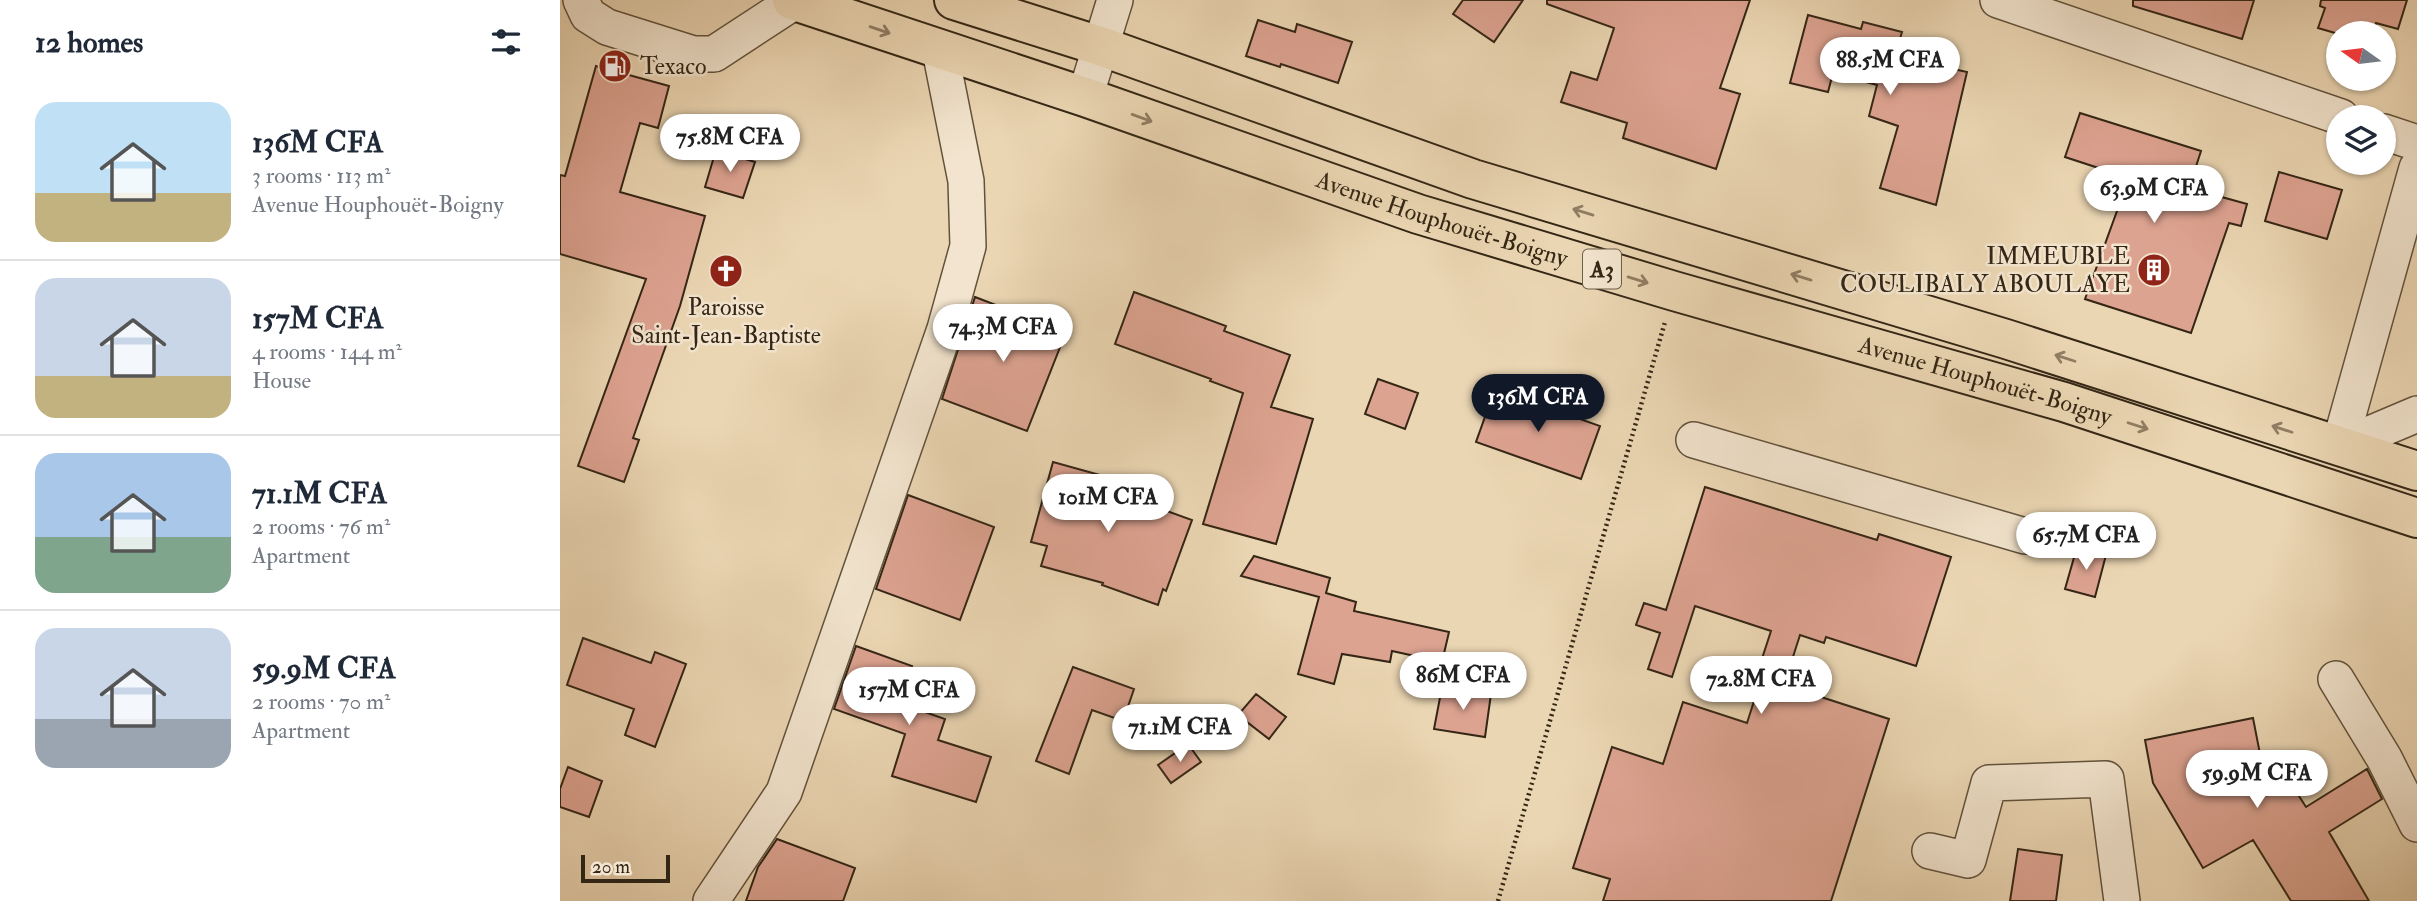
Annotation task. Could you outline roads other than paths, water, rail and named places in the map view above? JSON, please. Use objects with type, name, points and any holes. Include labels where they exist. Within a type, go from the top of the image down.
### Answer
[{"type":"highway","name":"Avenue Houphouët-Boigny","points":[[794,0],[1085,97],[1418,215],[2064,402],[2417,518]]},
{"type":"highway","name":"Avenue Houphouët-Boigny","points":[[954,0],[1100,46],[1474,178],[2006,339],[2417,471]]},
{"type":"street","points":[[581,0],[588,15],[607,27],[693,54],[714,54],[794,0]]},
{"type":"street","points":[[1085,97],[1115,0]]},
{"type":"street","points":[[1998,0],[2326,112]]},
{"type":"street","points":[[711,901],[784,792],[945,329],[968,246],[966,181],[940,50]]},
{"type":"street","points":[[2396,136],[2417,143]]},
{"type":"street","points":[[2339,447],[2417,168]]},
{"type":"street","points":[[2339,447],[2417,414]]},
{"type":"street","points":[[1694,440],[2025,536]]},
{"type":"street","points":[[2336,679],[2384,758],[2417,824]]},
{"type":"street","points":[[1930,851],[1968,860],[1989,783],[2106,779],[2122,901]]},
{"type":"place","name":"Texaco","points":[[615,66]]},
{"type":"place","name":"IMMEUBLE COULIBALY ABOULAYE","points":[[2154,270]]},
{"type":"place","name":"Paroisse Saint-Jean-Baptiste","points":[[726,271]]}]
